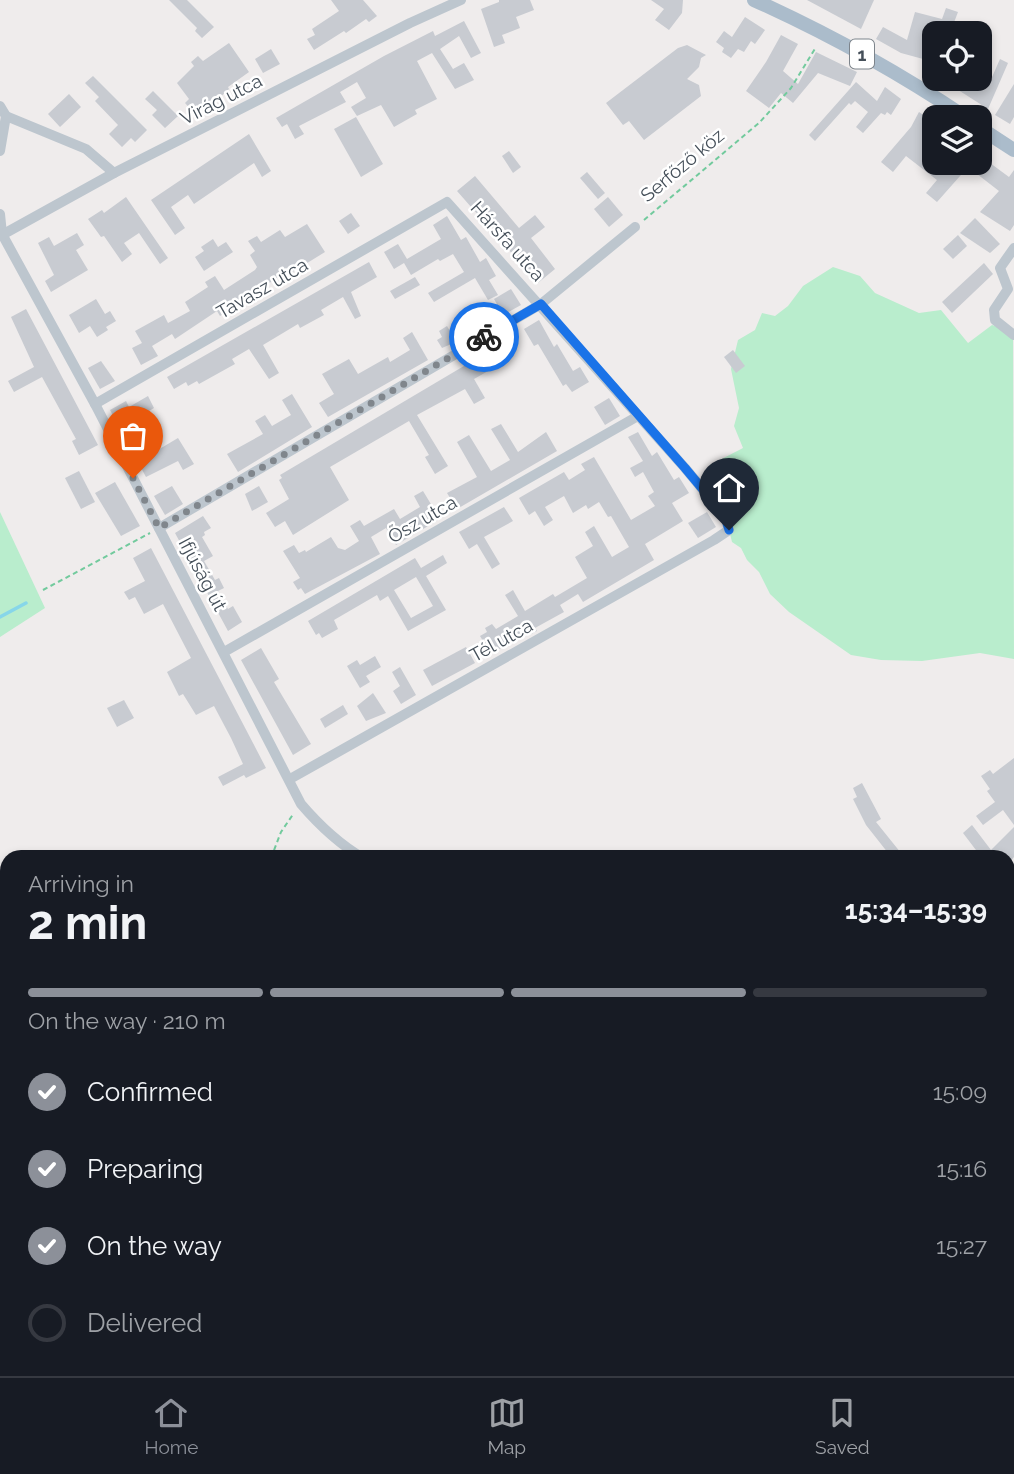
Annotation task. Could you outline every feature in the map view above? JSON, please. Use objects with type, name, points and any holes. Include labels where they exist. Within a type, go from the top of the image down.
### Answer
[{"type":"main road","name":"1","points":[[754,0],[824,33],[945,105]]},
{"type":"main road","points":[[992,136],[1014,150]]},
{"type":"street","name":"Virág utca","points":[[1,235],[114,173],[410,23],[461,0]]},
{"type":"street","points":[[0,151],[3,111],[86,149],[114,173]]},
{"type":"street","name":"Hársfa utca","points":[[447,202],[541,304],[725,516],[729,530]]},
{"type":"street","name":"Tavasz utca","points":[[95,404],[447,202]]},
{"type":"street","name":"Ifjúság út","points":[[0,214],[1,235],[95,404],[301,804],[319,824],[350,850]]},
{"type":"street","name":"Serfőző köz","points":[[159,528],[541,304],[635,227]]},
{"type":"street","points":[[1014,248],[1000,268],[1008,289],[994,310],[995,320],[1014,335]]},
{"type":"street","name":"Ősz utca","points":[[224,652],[638,416]]},
{"type":"street","name":"Tél utca","points":[[289,779],[729,530]]},
{"type":"path","name":"Serfőző köz","points":[[635,227],[760,123],[791,88],[824,33]]},
{"type":"path","points":[[43,590],[159,528]]},
{"type":"path","points":[[274,850],[281,832],[301,804]]},
{"type":"green space","points":[[833,267],[860,276],[875,293],[919,313],[941,310],[968,343],[992,325],[1013,332],[1014,659],[980,653],[922,661],[881,660],[851,655],[789,612],[770,594],[759,572],[747,560],[741,548],[732,542],[723,505],[717,502],[711,493],[709,477],[710,465],[743,448],[734,426],[739,408],[731,369],[738,340],[755,330],[762,313],[775,316],[788,306],[803,286]]},
{"type":"green space","points":[[0,512],[45,608],[0,637]]},
{"type":"building","points":[[169,0],[187,0],[214,27],[202,38],[195,31],[197,28]]},
{"type":"building","points":[[331,0],[363,0],[377,16],[369,22],[366,19],[314,50],[307,39],[315,35],[312,29],[339,11]]},
{"type":"building","points":[[499,0],[530,0],[534,10],[516,17],[520,28],[502,35],[505,43],[494,47],[481,9]]},
{"type":"building","points":[[651,0],[683,0],[682,13],[669,30],[655,20],[664,9]]},
{"type":"building","points":[[807,0],[874,0],[861,29]]},
{"type":"building","points":[[946,8],[958,12],[955,21],[922,21],[922,59],[901,53],[876,39],[883,27],[907,40],[915,12],[942,19]]},
{"type":"building","points":[[745,17],[765,30],[755,44],[751,41],[744,52],[738,49],[731,58],[722,52],[724,48],[716,42],[724,31],[732,37]]},
{"type":"building","points":[[464,21],[481,53],[471,58],[459,36],[440,49],[453,69],[464,63],[474,80],[455,89],[432,53],[417,61],[437,99],[415,110],[417,114],[394,127],[381,105],[357,116],[351,107],[366,98],[357,82],[340,92],[346,102],[299,126],[304,134],[295,139],[287,124],[282,127],[276,118],[384,56],[433,31],[435,36]]},
{"type":"building","points":[[781,35],[798,44],[783,71],[798,84],[816,52],[857,72],[850,86],[818,73],[793,103],[781,93],[769,108],[746,91]]},
{"type":"building","points":[[229,43],[249,72],[228,87],[215,102],[212,99],[196,115],[185,103],[189,99],[177,83],[194,66],[191,62],[198,56],[203,61]]},
{"type":"building","points":[[687,45],[706,55],[687,79],[699,85],[701,96],[644,140],[629,121],[623,125],[606,103],[678,48]]},
{"type":"building","points":[[271,49],[280,64],[263,73],[255,59]]},
{"type":"building","points":[[1000,59],[1008,63],[990,105],[982,105],[960,91],[992,91],[992,77]]},
{"type":"building","points":[[93,76],[147,130],[135,142],[131,138],[122,147],[109,134],[118,125],[95,101],[99,97],[85,83]]},
{"type":"building","points":[[856,82],[877,101],[885,87],[901,99],[891,115],[887,112],[885,115],[881,113],[863,133],[856,127],[868,112],[855,101],[851,105],[849,103],[815,141],[809,135]]},
{"type":"building","points":[[1014,84],[1014,117],[1010,124],[995,115]]},
{"type":"building","points":[[153,91],[178,116],[165,128],[152,115],[157,110],[145,99]]},
{"type":"building","points":[[69,94],[81,107],[60,127],[48,114]]},
{"type":"building","points":[[919,112],[922,114],[922,168],[906,156],[893,172],[881,162],[911,127]]},
{"type":"building","points":[[356,117],[383,164],[361,177],[334,129]]},
{"type":"building","points":[[249,134],[271,171],[262,177],[254,163],[194,204],[188,195],[171,207],[185,228],[175,235],[151,200]]},
{"type":"building","points":[[509,151],[521,167],[513,173],[502,156]]},
{"type":"building","points":[[992,164],[1009,177],[1014,170],[1014,225],[1010,231],[980,212],[999,191],[978,175],[992,175]]},
{"type":"building","points":[[587,172],[605,193],[598,199],[580,178]]},
{"type":"building","points":[[931,175],[961,175],[937,202],[926,193],[937,180]]},
{"type":"building","points":[[475,176],[519,228],[535,215],[545,227],[531,238],[555,269],[538,283],[457,191]]},
{"type":"building","points":[[126,197],[168,258],[160,264],[139,233],[124,243],[132,254],[122,262],[88,219],[102,210],[104,213]]},
{"type":"building","points":[[608,197],[623,215],[609,227],[594,209]]},
{"type":"building","points":[[351,213],[360,226],[348,234],[339,221]]},
{"type":"building","points":[[447,216],[461,240],[466,237],[480,262],[486,258],[496,276],[489,280],[498,295],[488,300],[475,278],[434,302],[428,293],[464,272],[453,254],[440,261],[438,259],[411,275],[404,263],[394,269],[384,252],[398,244],[407,259],[441,239],[433,225]]},
{"type":"building","points":[[975,218],[1000,244],[990,253],[960,233]]},
{"type":"building","points":[[307,224],[325,252],[291,273],[289,270],[220,316],[217,311],[175,339],[172,334],[152,346],[158,356],[141,365],[132,348],[142,343],[135,331],[164,315],[168,323],[190,311],[185,302],[208,287],[205,282],[215,276],[224,290],[255,270],[257,267],[250,255],[255,251],[248,241],[257,236],[261,242],[280,230],[285,237]]},
{"type":"building","points":[[77,233],[84,245],[76,250],[88,270],[51,292],[45,281],[54,275],[38,243],[49,237],[54,246]]},
{"type":"building","points":[[958,235],[967,246],[953,259],[943,249]]},
{"type":"building","points":[[213,239],[218,247],[226,242],[233,252],[204,271],[195,257],[204,251],[201,247]]},
{"type":"building","points":[[369,262],[377,277],[351,292],[361,316],[355,319],[343,297],[321,310],[324,315],[300,328],[298,324],[263,345],[279,373],[269,379],[249,349],[232,359],[235,364],[199,384],[197,381],[188,386],[186,382],[174,389],[167,377]]},
{"type":"building","points":[[984,263],[993,274],[952,313],[942,302]]},
{"type":"building","points":[[415,277],[420,285],[395,299],[390,291]]},
{"type":"building","points":[[511,289],[521,305],[503,315],[494,299]]},
{"type":"building","points":[[96,299],[105,314],[110,311],[116,321],[97,337],[90,326],[79,333],[69,315]]},
{"type":"building","points":[[26,309],[98,445],[79,455],[72,441],[76,439],[42,377],[14,392],[8,381],[34,367],[11,317]]},
{"type":"building","points":[[539,320],[554,347],[557,344],[573,371],[580,367],[589,382],[572,392],[566,384],[563,386],[538,344],[534,346],[524,329]]},
{"type":"building","points":[[447,326],[456,342],[442,348],[437,340],[442,337],[439,331]]},
{"type":"building","points":[[412,332],[428,360],[328,417],[319,403],[334,394],[322,374],[349,359],[358,374],[388,357],[390,362],[410,350],[403,338]]},
{"type":"building","points":[[496,347],[504,362],[474,379],[485,398],[474,404],[465,389],[417,415],[448,466],[435,474],[425,457],[429,455],[409,421],[330,467],[349,500],[293,535],[285,521],[275,527],[266,513],[289,499],[279,480],[282,478],[280,475]]},
{"type":"building","points":[[733,350],[745,366],[736,373],[724,357]]},
{"type":"building","points":[[101,361],[115,381],[100,389],[88,368]]},
{"type":"building","points":[[292,394],[312,427],[238,472],[227,454],[263,434],[255,421],[265,415],[272,426],[291,415],[282,400]]},
{"type":"building","points":[[148,396],[154,408],[132,421],[151,454],[178,438],[194,464],[183,470],[178,461],[146,477],[110,410],[126,401],[129,407]]},
{"type":"building","points":[[609,398],[620,416],[605,425],[594,407]]},
{"type":"building","points":[[501,424],[518,452],[546,432],[557,451],[457,509],[447,493],[477,477],[457,442],[469,435],[491,471],[510,460],[491,429]]},
{"type":"building","points":[[638,432],[652,456],[657,452],[674,480],[679,477],[689,493],[672,503],[683,521],[645,544],[654,560],[583,602],[578,594],[560,605],[564,612],[535,628],[537,631],[529,635],[528,632],[491,654],[480,636],[487,632],[485,628],[492,624],[496,629],[518,616],[505,595],[513,590],[525,611],[587,578],[575,557],[593,546],[585,532],[594,526],[612,557],[629,547],[611,516],[608,517],[599,502],[588,509],[586,505],[573,513],[564,496],[545,507],[553,520],[544,526],[535,511],[529,515],[519,498],[564,472],[569,480],[585,470],[581,464],[594,457],[631,520],[655,506],[648,496],[654,492],[643,472],[635,477],[630,468],[643,461],[628,437]]},
{"type":"building","points":[[79,471],[95,502],[81,509],[65,478]]},
{"type":"building","points":[[115,482],[140,526],[121,536],[95,493]]},
{"type":"building","points":[[172,486],[183,504],[165,515],[154,496]]},
{"type":"building","points":[[259,486],[268,502],[252,511],[245,494]]},
{"type":"building","points":[[423,491],[440,519],[396,545],[386,528],[371,537],[380,554],[305,594],[301,588],[298,590],[293,582],[300,578],[283,551],[294,545],[299,553],[305,550],[306,552],[331,537],[338,548],[345,550],[359,541],[350,526],[360,520],[364,526],[394,509],[400,519],[420,507],[414,496]]},
{"type":"building","points":[[504,507],[513,521],[484,537],[500,564],[492,569],[477,544],[469,549],[459,532]]},
{"type":"building","points":[[707,512],[716,527],[698,538],[688,523]]},
{"type":"building","points":[[203,516],[211,528],[204,532],[202,537],[213,556],[204,561],[215,580],[219,578],[224,588],[218,591],[228,609],[233,606],[242,622],[228,631],[175,533]]},
{"type":"building","points":[[151,548],[266,768],[246,778],[244,775],[223,786],[218,777],[243,764],[231,738],[214,706],[196,715],[183,694],[179,696],[167,672],[191,658],[163,604],[144,614],[135,597],[129,600],[124,592],[145,581],[133,558]]},
{"type":"building","points":[[443,555],[447,563],[426,576],[446,610],[408,631],[388,596],[380,601],[377,595],[334,620],[338,629],[322,638],[319,633],[316,635],[308,621],[415,558],[421,568]],"holes":[[[416,577],[433,606],[411,618],[394,590]]]},
{"type":"building","points":[[466,647],[475,663],[432,686],[423,670]]},
{"type":"building","points":[[261,648],[279,679],[274,682],[311,744],[293,755],[241,660]]},
{"type":"building","points":[[375,656],[381,667],[366,676],[370,682],[360,688],[347,666],[357,660],[360,665]]},
{"type":"building","points":[[400,667],[416,695],[401,704],[393,691],[400,686],[392,672]]},
{"type":"building","points":[[373,693],[386,713],[366,721],[357,706]]},
{"type":"building","points":[[124,700],[134,718],[117,727],[107,708]]},
{"type":"building","points":[[343,705],[348,714],[325,728],[320,719]]},
{"type":"building","points":[[1014,758],[1014,825],[1003,810],[983,825],[976,816],[995,802],[981,776],[990,770],[993,774]]},
{"type":"building","points":[[862,783],[881,819],[876,822],[899,850],[886,850],[866,825],[853,799],[857,797],[853,788]]},
{"type":"building","points":[[972,825],[991,850],[976,850],[963,833]]},
{"type":"building","points":[[1014,827],[1014,850],[991,850]]},
{"type":"waterway","points":[[0,617],[26,603]]},
{"type":"way so far","points":[[133,478],[159,528],[484,337]]},
{"type":"route","points":[[484,337],[541,304],[725,516],[729,530]]}]
